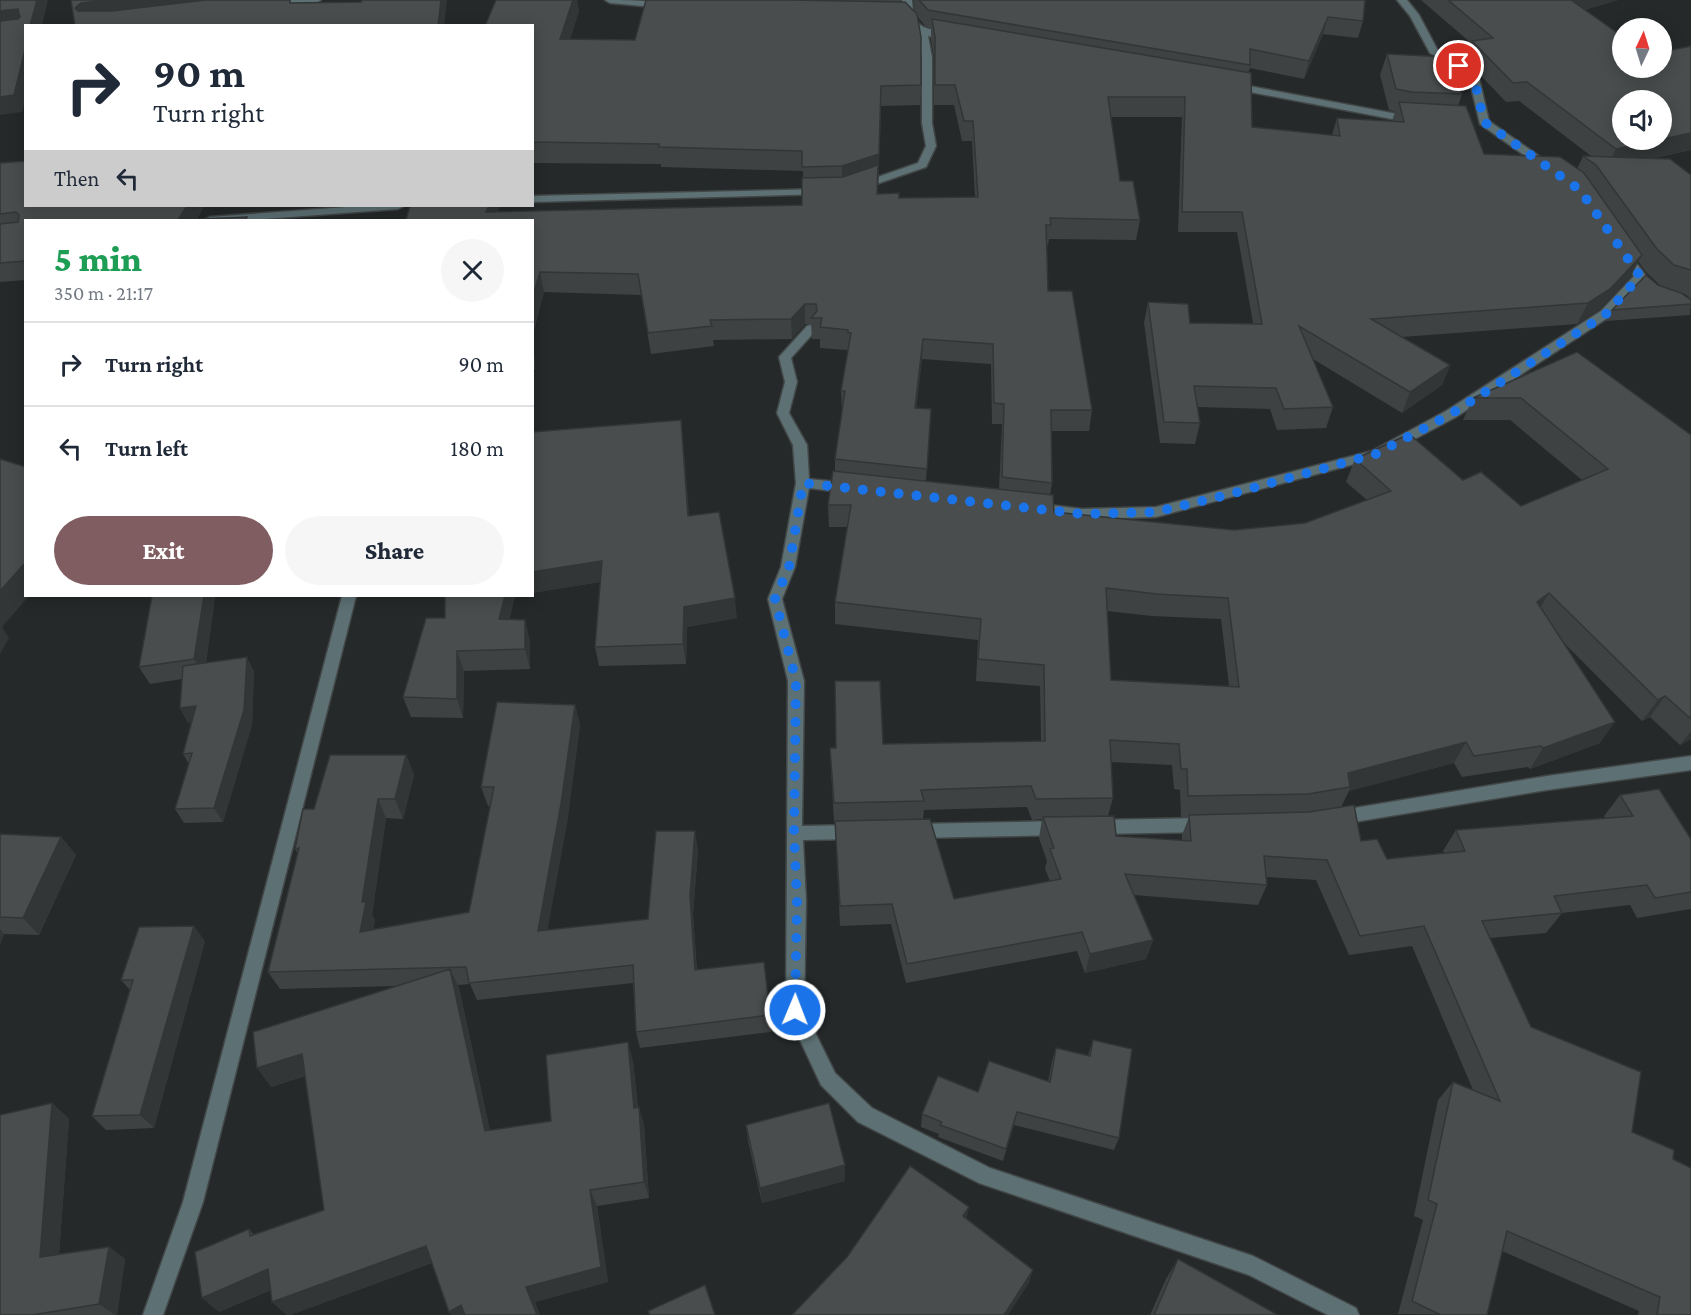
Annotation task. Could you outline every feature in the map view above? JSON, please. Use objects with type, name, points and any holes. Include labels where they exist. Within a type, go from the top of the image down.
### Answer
[{"type":"street","points":[[258,6],[316,0]]},
{"type":"street","points":[[610,0],[678,6]]},
{"type":"street","points":[[907,0],[903,16],[923,32],[957,38]]},
{"type":"street","points":[[1402,0],[1414,15],[1433,51],[1469,72],[1474,78],[1478,122],[1561,176]]},
{"type":"street","points":[[843,192],[922,165],[931,146],[927,123],[927,57],[923,32]]},
{"type":"street","points":[[1219,84],[1406,119],[1428,120]]},
{"type":"street","points":[[534,199],[831,192]]},
{"type":"street","points":[[223,219],[385,207]]},
{"type":"street","points":[[1017,506],[1082,514],[1156,512],[1376,454],[1451,414],[1605,315],[1644,280],[1619,248]]},
{"type":"street","points":[[811,329],[785,357],[791,382],[783,413],[800,444],[803,483],[789,567],[775,599],[796,681],[795,1010],[828,1079],[865,1115],[986,1176],[1253,1266],[1348,1315]]},
{"type":"street","points":[[803,483],[860,489]]},
{"type":"street","points":[[153,1315],[193,1202],[349,597]]},
{"type":"street","points":[[1322,820],[1547,783],[1691,763]]},
{"type":"street","points":[[902,831],[1217,825]]},
{"type":"street","points":[[794,833],[866,832]]},
{"type":"building","points":[[0,0],[37,0],[31,24],[24,24],[24,54],[14,95],[0,97],[0,21],[20,17],[18,9],[0,11]]},
{"type":"building","points":[[71,0],[111,0],[81,3],[75,8],[78,11],[112,11],[205,0],[290,0],[290,3],[441,0],[438,24],[75,24]]},
{"type":"building","points":[[496,0],[573,0],[560,39],[635,40],[646,0],[905,2],[917,14],[921,37],[921,85],[881,86],[879,154],[842,166],[802,167],[802,151],[659,147],[659,144],[534,142],[534,24],[486,24]]},
{"type":"building","points":[[919,0],[1365,0],[1363,21],[1328,17],[1309,61],[1250,49],[1250,65],[928,10]]},
{"type":"building","points":[[1448,0],[1571,0],[1612,29],[1612,78],[1672,78],[1672,50],[1691,46],[1691,133],[1672,137],[1672,90],[1612,90],[1612,146],[1527,82],[1513,83],[1472,41],[1493,38]]},
{"type":"building","points":[[932,19],[1251,73],[1252,127],[1340,136],[1337,118],[1404,122],[1399,102],[1466,106],[1484,154],[1560,157],[1584,173],[1642,255],[1610,289],[1588,303],[1371,319],[1450,365],[1410,392],[1299,326],[1333,407],[1284,409],[1276,388],[1194,386],[1200,423],[1164,422],[1148,302],[1188,304],[1190,323],[1262,324],[1242,212],[1182,212],[1185,97],[1108,97],[1120,181],[1133,181],[1140,220],[1050,218],[1051,225],[1046,225],[1048,291],[1072,291],[1092,410],[1051,410],[1052,483],[1002,477],[1004,404],[994,403],[993,344],[923,339],[915,408],[931,409],[927,469],[835,459],[845,391],[841,391],[851,333],[848,333],[848,330],[820,327],[822,318],[811,318],[817,311],[816,304],[805,304],[791,319],[710,320],[712,326],[648,333],[638,274],[540,272],[534,292],[534,219],[406,219],[410,207],[488,207],[486,212],[802,205],[802,178],[843,177],[878,165],[877,194],[899,193],[899,198],[978,197],[973,121],[964,121],[955,85],[935,85],[935,37]]},
{"type":"building","points":[[1387,54],[1448,57],[1462,94],[1396,89]]},
{"type":"building","points":[[1583,156],[1670,159],[1691,175],[1691,270],[1674,265],[1657,249],[1596,165]]},
{"type":"building","points":[[24,161],[24,207],[186,207],[179,219],[24,219],[24,261],[0,263],[0,224],[18,222],[19,215],[16,212],[0,214],[0,163]]},
{"type":"building","points":[[247,217],[246,219],[201,219]]},
{"type":"building","points":[[1646,275],[1658,285],[1681,293],[1691,300],[1691,304],[1612,310]]},
{"type":"building","points":[[1577,352],[1691,435],[1691,719],[1665,696],[1658,700],[1549,593],[1537,602],[1615,722],[1543,748],[1541,746],[1474,756],[1466,742],[1348,773],[1350,787],[1308,794],[1188,796],[1187,769],[1181,769],[1179,744],[1110,740],[1113,798],[1036,799],[1031,786],[921,790],[924,801],[834,803],[830,748],[836,748],[835,681],[880,681],[883,744],[1045,741],[1044,665],[978,659],[981,619],[835,602],[851,505],[828,505],[833,471],[1053,495],[1054,512],[1234,530],[1305,523],[1391,491],[1355,459],[1409,434],[1463,480],[1481,472],[1521,506],[1608,469],[1521,398],[1473,398]],"holes":[[[1106,588],[1157,594],[1228,598],[1239,687],[1111,680]]]},
{"type":"building","points":[[681,420],[688,516],[719,512],[735,598],[684,607],[683,644],[595,647],[602,561],[534,572],[534,432]]},
{"type":"building","points":[[0,459],[24,466],[24,564],[0,591]]},
{"type":"building","points":[[152,597],[204,597],[194,659],[139,667]]},
{"type":"building","points":[[445,597],[505,597],[499,619],[525,620],[525,649],[457,651],[457,699],[403,697],[426,618],[445,618]]},
{"type":"building","points":[[247,657],[244,710],[214,808],[175,809],[192,753],[183,754],[196,706],[180,708],[183,666]]},
{"type":"building","points":[[497,702],[575,705],[561,804],[538,931],[648,919],[656,831],[695,831],[690,896],[695,970],[764,962],[770,1015],[636,1032],[633,965],[469,983],[466,967],[268,972],[299,848],[295,849],[303,809],[314,809],[330,755],[406,755],[395,799],[378,799],[362,902],[366,902],[360,932],[469,912],[494,787],[481,787]]},
{"type":"building","points":[[1659,789],[1691,839],[1691,892],[1655,898],[1647,885],[1554,896],[1562,913],[1482,921],[1531,1027],[1641,1072],[1632,1132],[1674,1150],[1673,1159],[1691,1168],[1691,1315],[1657,1315],[1660,1297],[1507,1231],[1487,1315],[1441,1315],[1412,1301],[1437,1204],[1428,1200],[1453,1082],[1500,1101],[1424,926],[1360,936],[1327,860],[1264,856],[1267,885],[1125,874],[1153,940],[1090,954],[1082,932],[907,964],[892,904],[840,906],[835,821],[930,819],[954,899],[1061,879],[1050,849],[1054,848],[1043,817],[1114,816],[1116,836],[1191,841],[1189,815],[1309,812],[1354,805],[1361,841],[1377,839],[1387,859],[1465,851],[1456,830],[1633,816],[1620,795]]},
{"type":"building","points":[[0,834],[61,837],[23,918],[0,917]]},
{"type":"building","points":[[194,926],[140,1115],[92,1116],[133,980],[121,980],[139,927]]},
{"type":"building","points":[[450,969],[485,1131],[551,1121],[546,1055],[628,1042],[634,1108],[639,1107],[644,1182],[590,1190],[601,1267],[526,1287],[537,1315],[465,1315],[461,1305],[449,1312],[426,1246],[272,1302],[268,1269],[202,1298],[195,1252],[249,1229],[250,1236],[324,1210],[302,1054],[257,1068],[253,1032]]},
{"type":"building","points":[[1093,1040],[1132,1049],[1119,1138],[1017,1112],[1006,1149],[940,1125],[942,1122],[922,1114],[938,1076],[978,1092],[989,1061],[1050,1082],[1056,1048],[1090,1056]]},
{"type":"building","points":[[52,1103],[40,1257],[109,1247],[99,1304],[32,1315],[0,1315],[0,1115]]},
{"type":"building","points":[[829,1103],[845,1165],[760,1188],[746,1125]]},
{"type":"building","points":[[910,1166],[969,1207],[963,1216],[1033,1270],[1004,1315],[792,1315],[847,1257]]},
{"type":"building","points":[[1178,1259],[1278,1315],[1154,1315]]},
{"type":"building","points":[[705,1285],[715,1315],[650,1315],[648,1311]]},
{"type":"route","points":[[795,1010],[796,681],[775,599],[789,567],[803,483],[1082,514],[1156,512],[1376,454],[1451,414],[1605,315],[1640,276],[1605,229],[1580,190],[1484,122],[1474,78],[1459,66]]}]
